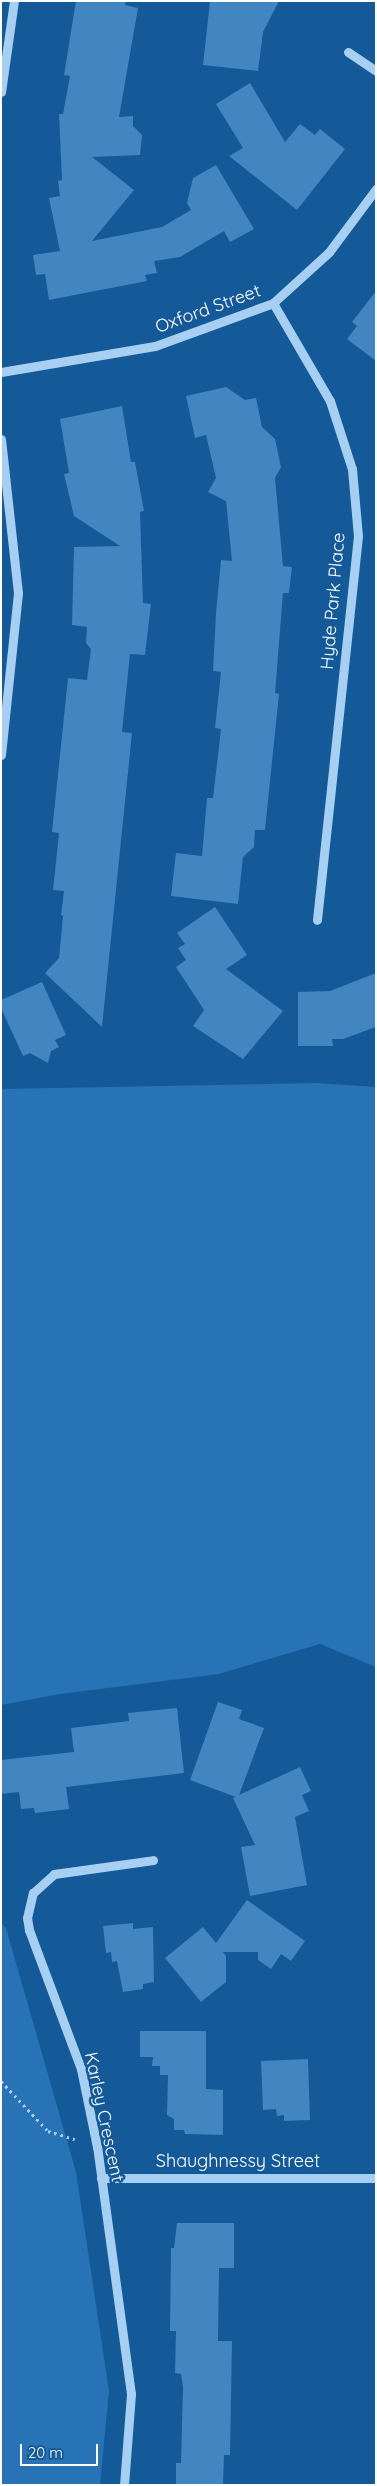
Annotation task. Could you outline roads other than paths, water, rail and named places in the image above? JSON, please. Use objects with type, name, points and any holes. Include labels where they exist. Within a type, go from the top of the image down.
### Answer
[{"type":"street","points":[[1,92],[14,1]]},
{"type":"street","points":[[348,52],[376,71]]},
{"type":"street","name":"Oxford Street","points":[[1,372],[156,346],[273,303],[329,252],[376,189]]},
{"type":"street","name":"Hyde Park Place","points":[[273,303],[330,401],[352,469],[358,536],[317,920]]},
{"type":"street","points":[[1,439],[18,593],[1,755]]},
{"type":"street","name":"Karley Crescent","points":[[124,2485],[131,2394],[101,2178],[81,2069],[29,1930],[29,1903],[44,1880],[65,1870],[153,1860]]},
{"type":"street","name":"Shaughnessy Street","points":[[101,2178],[376,2178]]}]
